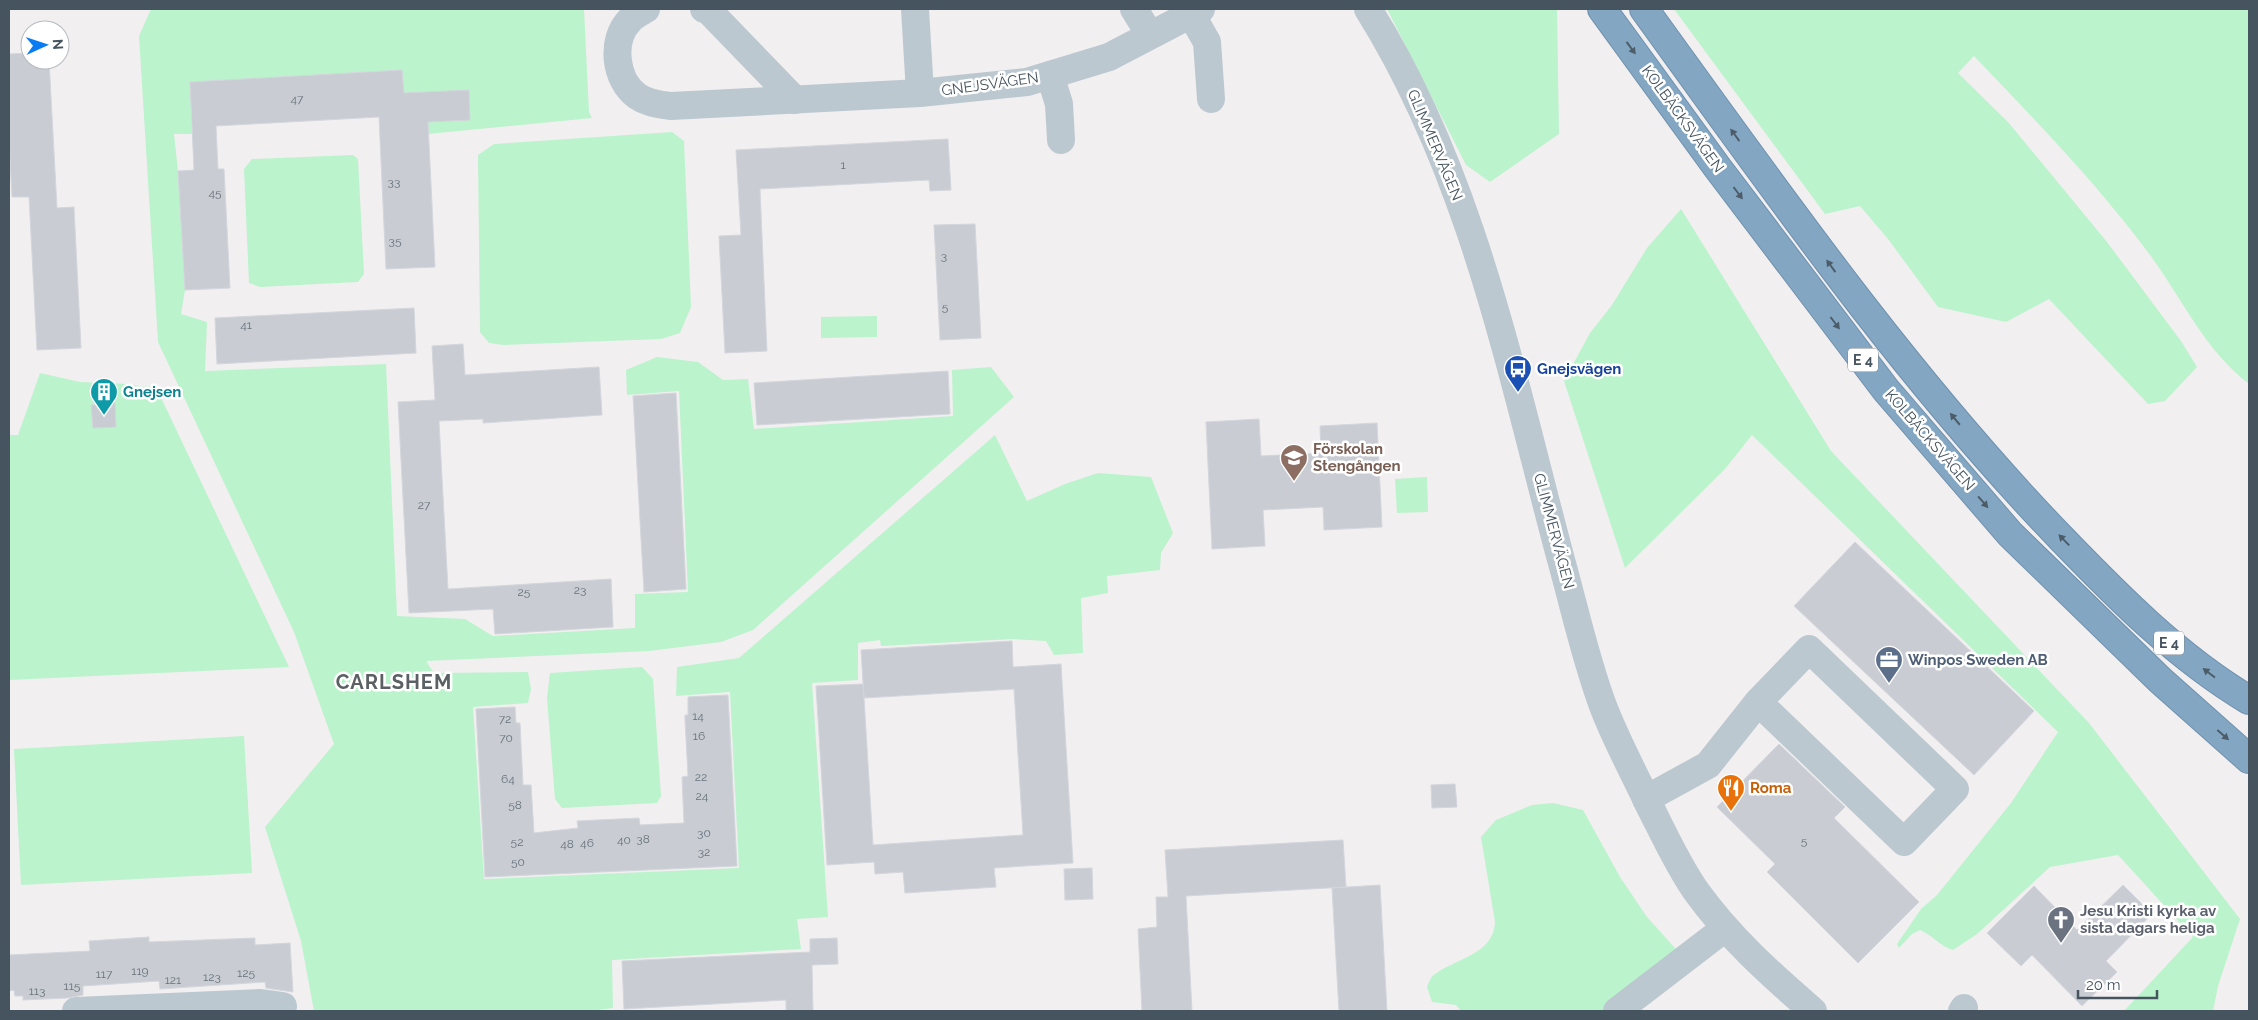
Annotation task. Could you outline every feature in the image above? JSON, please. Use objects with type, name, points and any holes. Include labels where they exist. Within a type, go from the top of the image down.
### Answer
[{"type":"highway","name":"KOLBÄCKSVÄGEN","points":[[1602,9],[1717,166],[1898,404],[2010,534],[2160,680],[2249,759]]},
{"type":"highway","name":"E 4","points":[[1644,9],[1847,287],[1972,439],[2060,536],[2164,639],[2233,691],[2249,700]]},
{"type":"street","name":"GNEJSVÄGEN","points":[[646,9],[630,20],[622,30],[617,59],[621,76],[630,90],[639,98],[671,106],[920,93],[1027,82],[1109,57],[1196,11]]},
{"type":"street","points":[[704,9],[709,10],[795,100]]},
{"type":"street","points":[[915,9],[920,93]]},
{"type":"street","points":[[1134,9],[1150,35]]},
{"type":"street","name":"GLIMMERVÄGEN","points":[[1368,9],[1384,34],[1411,86],[1470,227],[1503,335],[1540,482],[1602,704],[1621,750],[1694,889],[1724,929],[1771,975],[1813,1011]]},
{"type":"street","points":[[1196,11],[1207,42],[1211,98]]},
{"type":"street","points":[[1050,75],[1059,104],[1061,140]]},
{"type":"street","points":[[1646,798],[1708,764],[1758,702],[1809,649],[1955,789],[1904,842],[1758,702]]},
{"type":"street","points":[[1617,1011],[1724,929]]},
{"type":"street","points":[[76,1011],[190,1008],[261,1003],[283,1006]]},
{"type":"green space","points":[[151,9],[584,9],[589,112],[592,118],[386,138],[405,123],[402,70],[190,82],[192,134],[174,134],[185,290],[181,314],[207,322],[205,371],[386,364],[397,616],[465,619],[493,636],[635,628],[635,594],[688,592],[679,391],[627,395],[626,370],[657,357],[698,362],[723,380],[748,379],[754,429],[953,416],[952,370],[991,367],[1014,397],[753,630],[721,642],[649,651],[426,661],[434,673],[528,672],[531,689],[528,703],[473,707],[484,879],[739,868],[730,692],[676,696],[677,667],[739,658],[995,435],[1027,501],[1065,484],[1098,473],[1151,477],[1173,533],[1161,553],[1160,570],[1107,576],[1108,593],[1081,598],[1083,653],[1054,655],[1046,641],[1013,639],[881,646],[880,640],[858,643],[858,680],[812,683],[828,917],[797,919],[801,949],[612,960],[613,1008],[590,1011],[314,1011],[301,941],[265,827],[334,744],[294,632],[158,342],[139,36]]},
{"type":"green space","points":[[1387,9],[1557,9],[1559,134],[1490,182],[1466,165]]},
{"type":"green space","points":[[1674,9],[2249,9],[2249,384],[2233,370],[2207,340],[2130,228],[2065,152],[1974,56],[1958,73],[2008,122],[2107,242],[2181,341],[2197,367],[2165,401],[2148,404],[2049,299],[2006,322],[1938,307],[1888,239],[1860,206],[1825,214]]},
{"type":"green space","points":[[672,132],[684,141],[691,307],[680,333],[661,339],[503,345],[489,343],[480,332],[478,155],[494,144]]},
{"type":"green space","points":[[353,155],[358,159],[364,274],[358,282],[260,287],[249,283],[244,169],[252,159]]},
{"type":"green space","points":[[1681,209],[1831,451],[2089,723],[2240,919],[2218,986],[2213,1011],[2124,1011],[2193,937],[2118,855],[2050,867],[1977,934],[1953,950],[1920,930],[1912,934],[1899,948],[1897,944],[1921,909],[1937,895],[2011,803],[2058,732],[1752,435],[1725,469],[1625,568],[1564,381],[1590,333],[1612,305],[1647,248]]},
{"type":"green space","points":[[877,316],[877,337],[821,338],[821,317]]},
{"type":"green space","points":[[40,373],[80,382],[130,384],[143,387],[155,385],[289,667],[9,680],[9,435],[18,435]]},
{"type":"green space","points":[[1427,477],[1428,512],[1397,513],[1395,479]]},
{"type":"green space","points":[[642,667],[653,679],[661,796],[657,803],[562,808],[555,799],[547,698],[550,673]]},
{"type":"green space","points":[[244,736],[252,873],[21,885],[14,749]]},
{"type":"green space","points":[[1553,803],[1583,810],[1620,877],[1647,917],[1684,958],[1617,1011],[1461,1011],[1456,1005],[1432,1002],[1427,987],[1432,976],[1473,954],[1488,941],[1493,933],[1495,922],[1481,837],[1496,820],[1532,805]]},
{"type":"building","points":[[20,53],[20,70],[50,70],[57,208],[74,207],[81,348],[37,350],[29,197],[12,197],[9,141],[9,54]]},
{"type":"building","points":[[402,70],[404,93],[469,90],[470,120],[428,122],[435,267],[386,269],[379,117],[216,126],[218,169],[224,169],[230,288],[185,290],[178,171],[194,170],[190,82]]},
{"type":"building","points":[[948,139],[951,190],[930,191],[929,180],[760,189],[767,351],[725,353],[719,236],[741,235],[736,150]]},
{"type":"building","points":[[975,224],[981,338],[940,340],[934,225]]},
{"type":"building","points":[[414,308],[416,353],[217,364],[215,318]]},
{"type":"building","points":[[463,344],[465,375],[599,367],[602,415],[483,423],[483,419],[439,421],[448,589],[611,579],[613,627],[495,634],[493,609],[409,613],[398,402],[435,400],[432,346]]},
{"type":"building","points":[[948,371],[950,414],[757,425],[754,383]]},
{"type":"building","points":[[676,393],[686,589],[644,592],[633,396]]},
{"type":"building","name":"Gnejsen","points":[[115,403],[116,427],[93,428],[91,405]]},
{"type":"building","name":"Förskolan Stengången","points":[[1259,419],[1261,456],[1321,453],[1320,426],[1377,423],[1382,527],[1324,530],[1323,507],[1263,510],[1265,546],[1212,549],[1206,422]]},
{"type":"building","points":[[1855,542],[2034,711],[1974,775],[1794,606]]},
{"type":"building","points":[[1012,641],[1013,667],[1061,664],[1073,863],[994,868],[996,887],[905,893],[903,872],[875,874],[874,862],[827,865],[816,686],[863,684],[864,698],[861,650]],"holes":[[[1014,689],[1023,835],[873,845],[864,698]]]},
{"type":"building","points":[[728,695],[737,866],[485,877],[476,709],[515,707],[516,723],[520,723],[523,785],[531,785],[534,833],[578,828],[577,821],[639,818],[640,825],[684,823],[682,777],[688,776],[685,715],[688,715],[688,697]]},
{"type":"building","points":[[1779,744],[1845,807],[1834,818],[1919,902],[1858,963],[1767,872],[1775,864],[1717,807]]},
{"type":"building","points":[[1455,784],[1457,807],[1432,808],[1431,785]]},
{"type":"building","points":[[1343,840],[1346,887],[1186,896],[1192,1011],[1142,1011],[1138,929],[1157,927],[1156,897],[1168,897],[1165,850]]},
{"type":"building","points":[[1092,868],[1093,899],[1065,900],[1064,869]]},
{"type":"building","points":[[1380,885],[1387,1011],[1339,1011],[1332,888]]},
{"type":"building","name":"Jesu Kristi kyrka av sista dagars heliga","points":[[2123,885],[2152,914],[2106,961],[2117,972],[2082,1006],[2032,955],[2021,966],[1987,933],[2034,886],[2077,930]]},
{"type":"building","points":[[149,937],[149,942],[255,938],[255,945],[290,943],[293,992],[266,988],[265,982],[160,989],[159,981],[83,986],[83,995],[67,998],[23,1000],[23,996],[15,996],[14,990],[9,991],[9,955],[90,951],[89,941]]},
{"type":"building","points":[[837,938],[838,964],[812,965],[813,1011],[786,1011],[786,1000],[624,1009],[622,961],[810,952],[810,939]]},
{"type":"place","name":"Gnejsvägen","points":[[1518,393]]},
{"type":"place","name":"Gnejsen","points":[[104,416]]},
{"type":"place","name":"Förskolan Stengången","points":[[1294,482]]},
{"type":"place","name":"Winpos Sweden AB","points":[[1889,684]]},
{"type":"place","name":"Roma","points":[[1731,812]]},
{"type":"place","name":"Jesu Kristi kyrka av sista dagars heliga","points":[[2061,944]]},
{"type":"district","name":"CARLSHEM","points":[[394,682]]}]
